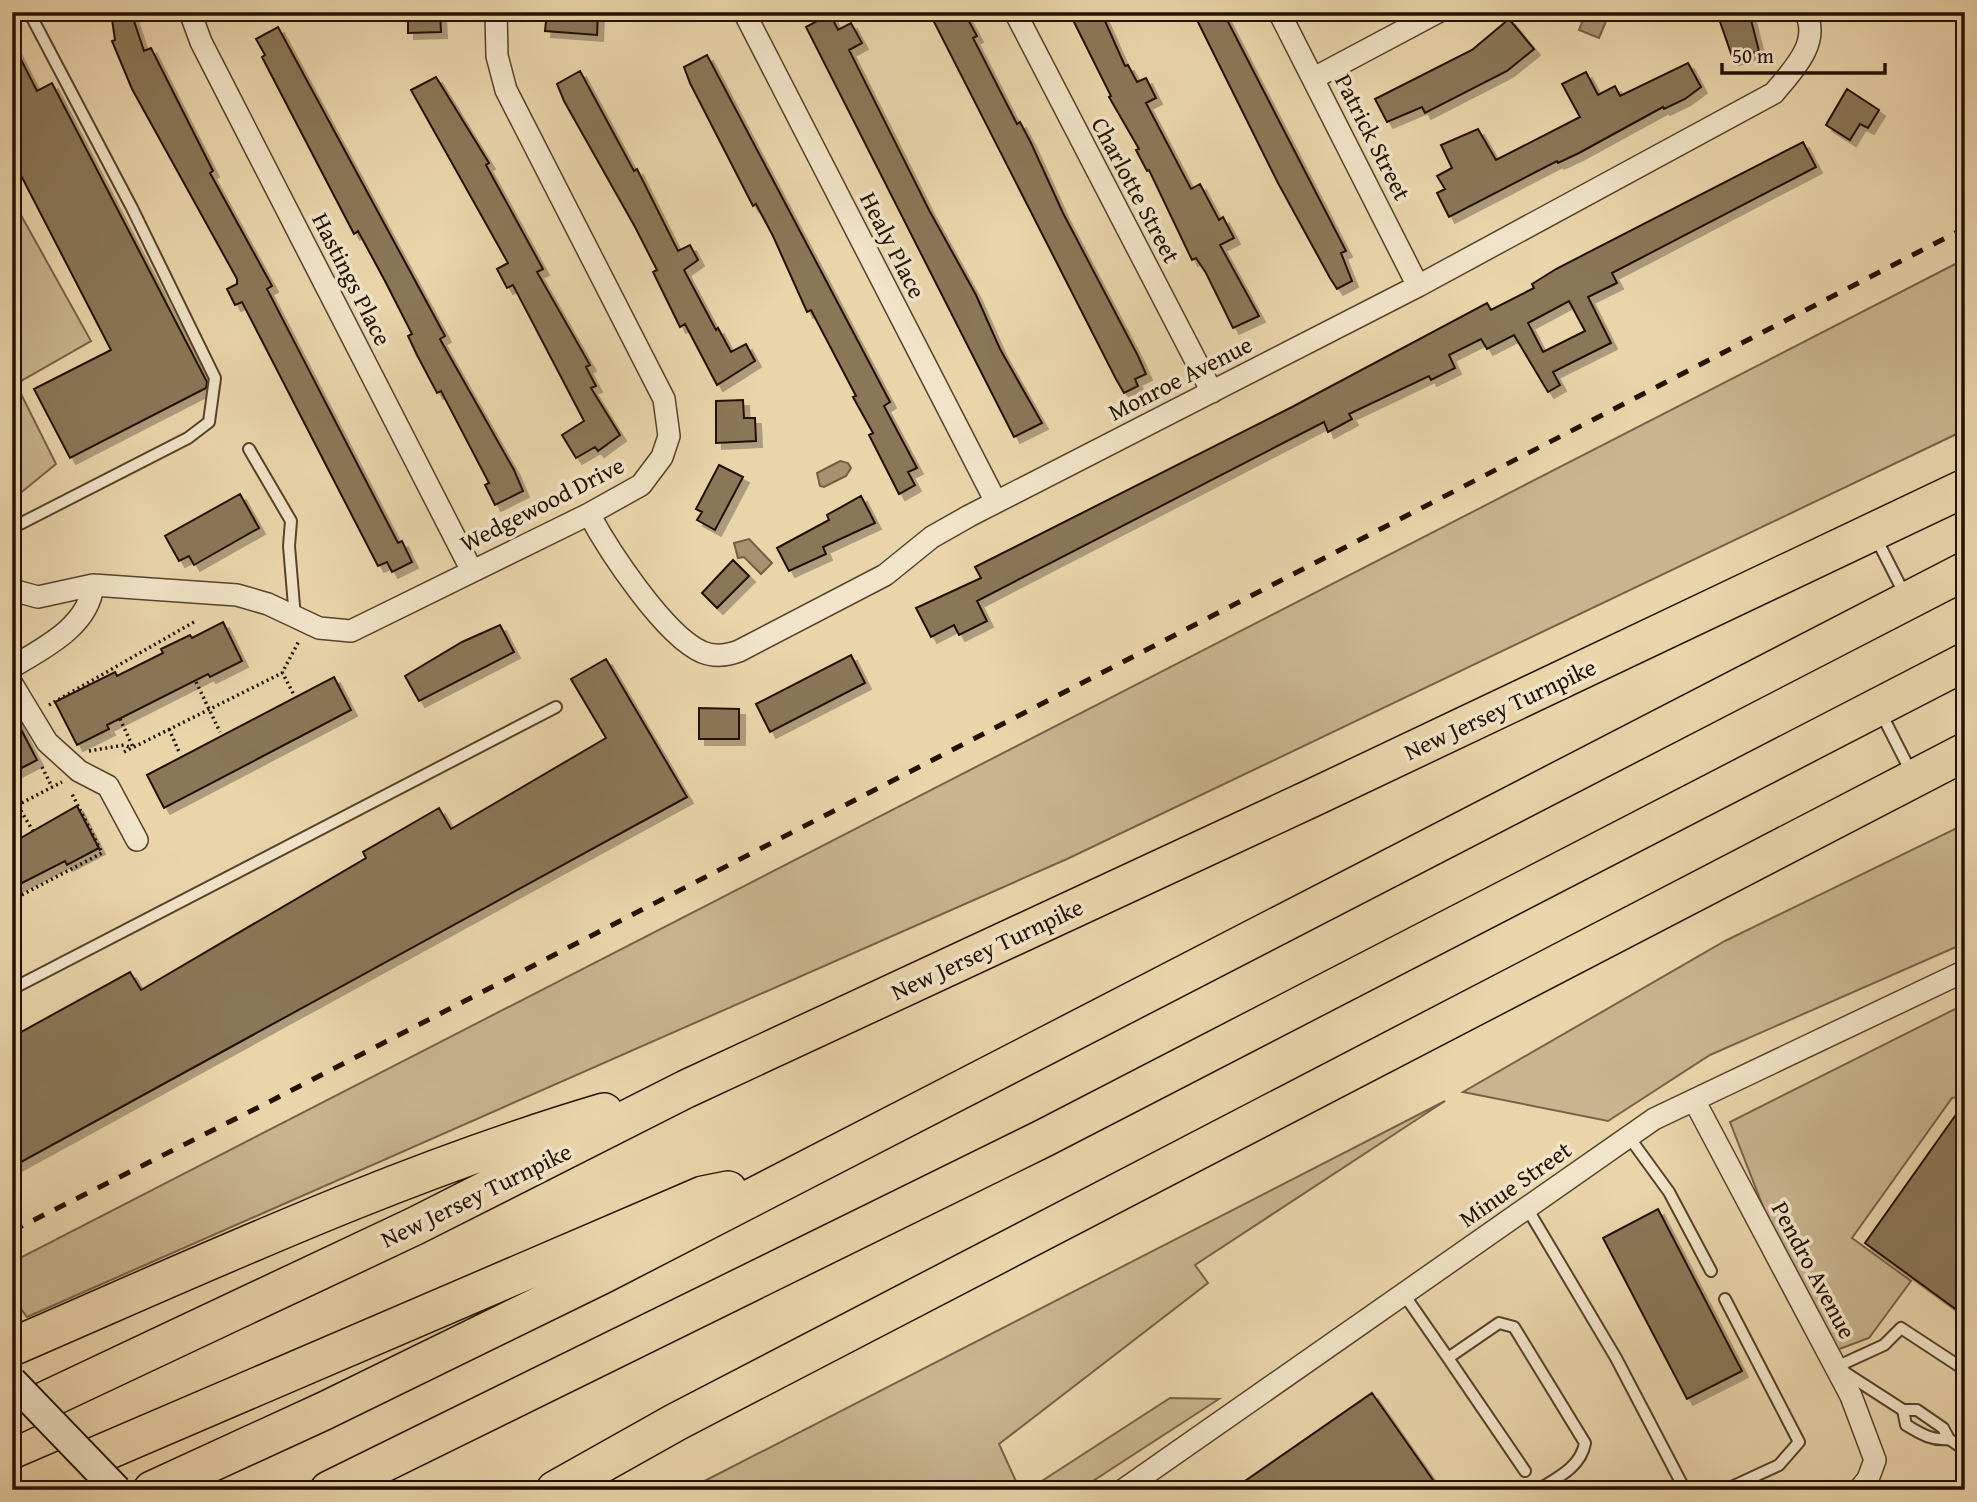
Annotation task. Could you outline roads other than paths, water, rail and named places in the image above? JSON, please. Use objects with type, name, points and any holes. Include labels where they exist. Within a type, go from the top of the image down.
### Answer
[{"type":"highway","name":"New Jersey Turnpike","points":[[12,1416],[415,1226],[686,1089],[1312,798],[1965,488]]},
{"type":"highway","points":[[152,1490],[470,1341],[1965,571]]},
{"type":"highway","points":[[329,1490],[1044,1138],[1965,662]]},
{"type":"highway","points":[[555,1490],[689,1416],[1965,752]]},
{"type":"highway","points":[[12,1347],[235,1250],[533,1133],[686,1089]]},
{"type":"highway","points":[[16,1490],[703,1195],[794,1174]]},
{"type":"main road","points":[[12,1381],[117,1490]]},
{"type":"street","name":"Hastings Place","points":[[190,12],[201,43],[471,569]]},
{"type":"street","name":"Wedgewood Drive","points":[[12,590],[38,597],[93,585],[237,595],[255,599],[302,621],[337,632],[351,631],[471,569],[589,514],[649,478],[662,457],[669,436],[667,412],[652,373],[506,90],[497,56],[496,12]]},
{"type":"street","name":"Healy Place","points":[[744,12],[996,502]]},
{"type":"street","name":"Charlotte Street","points":[[1015,12],[1212,392]]},
{"type":"street","name":"Patrick Street","points":[[1279,12],[1418,286]]},
{"type":"street","points":[[1314,78],[1438,12]]},
{"type":"street","name":"Monroe Avenue","points":[[589,514],[631,581],[696,648],[720,655],[755,643],[885,575],[932,537],[996,502],[1418,286],[1774,93],[1807,52],[1807,20]]},
{"type":"street","points":[[12,667],[43,648],[78,620],[92,598],[93,585]]},
{"type":"street","points":[[12,684],[47,743],[77,770],[108,786],[137,840]]},
{"type":"street","name":"Minue Street","points":[[1123,1490],[1654,1119],[1965,971]]},
{"type":"street","name":"Pendro Avenue","points":[[1694,1100],[1851,1396],[1875,1460],[1859,1490]]},
{"type":"lane","points":[[12,528],[188,438],[209,422],[215,378],[29,12]]},
{"type":"lane","points":[[249,449],[291,521],[289,546],[302,621]]},
{"type":"lane","points":[[1873,532],[1907,600]]},
{"type":"lane","points":[[12,989],[556,707]]},
{"type":"lane","points":[[1878,708],[1915,778]]},
{"type":"lane","points":[[1629,1137],[1669,1192],[1711,1271]]},
{"type":"lane","points":[[1527,1208],[1616,1358],[1685,1490]]},
{"type":"lane","points":[[1403,1293],[1525,1471]]},
{"type":"lane","points":[[1725,1299],[1799,1442],[1779,1465],[1725,1490]]},
{"type":"lane","points":[[1448,1358],[1499,1323],[1514,1327],[1585,1443],[1583,1453],[1576,1464],[1538,1490]]},
{"type":"lane","points":[[1836,1367],[1884,1345],[1901,1328],[1965,1370]]},
{"type":"lane","points":[[1836,1367],[1903,1410],[1917,1410],[1943,1428],[1949,1439],[1965,1450]]},
{"type":"lane","points":[[1903,1410],[1906,1425],[1936,1441],[1949,1439]]},
{"type":"railway","points":[[12,1231],[263,1105],[1965,228]]}]
